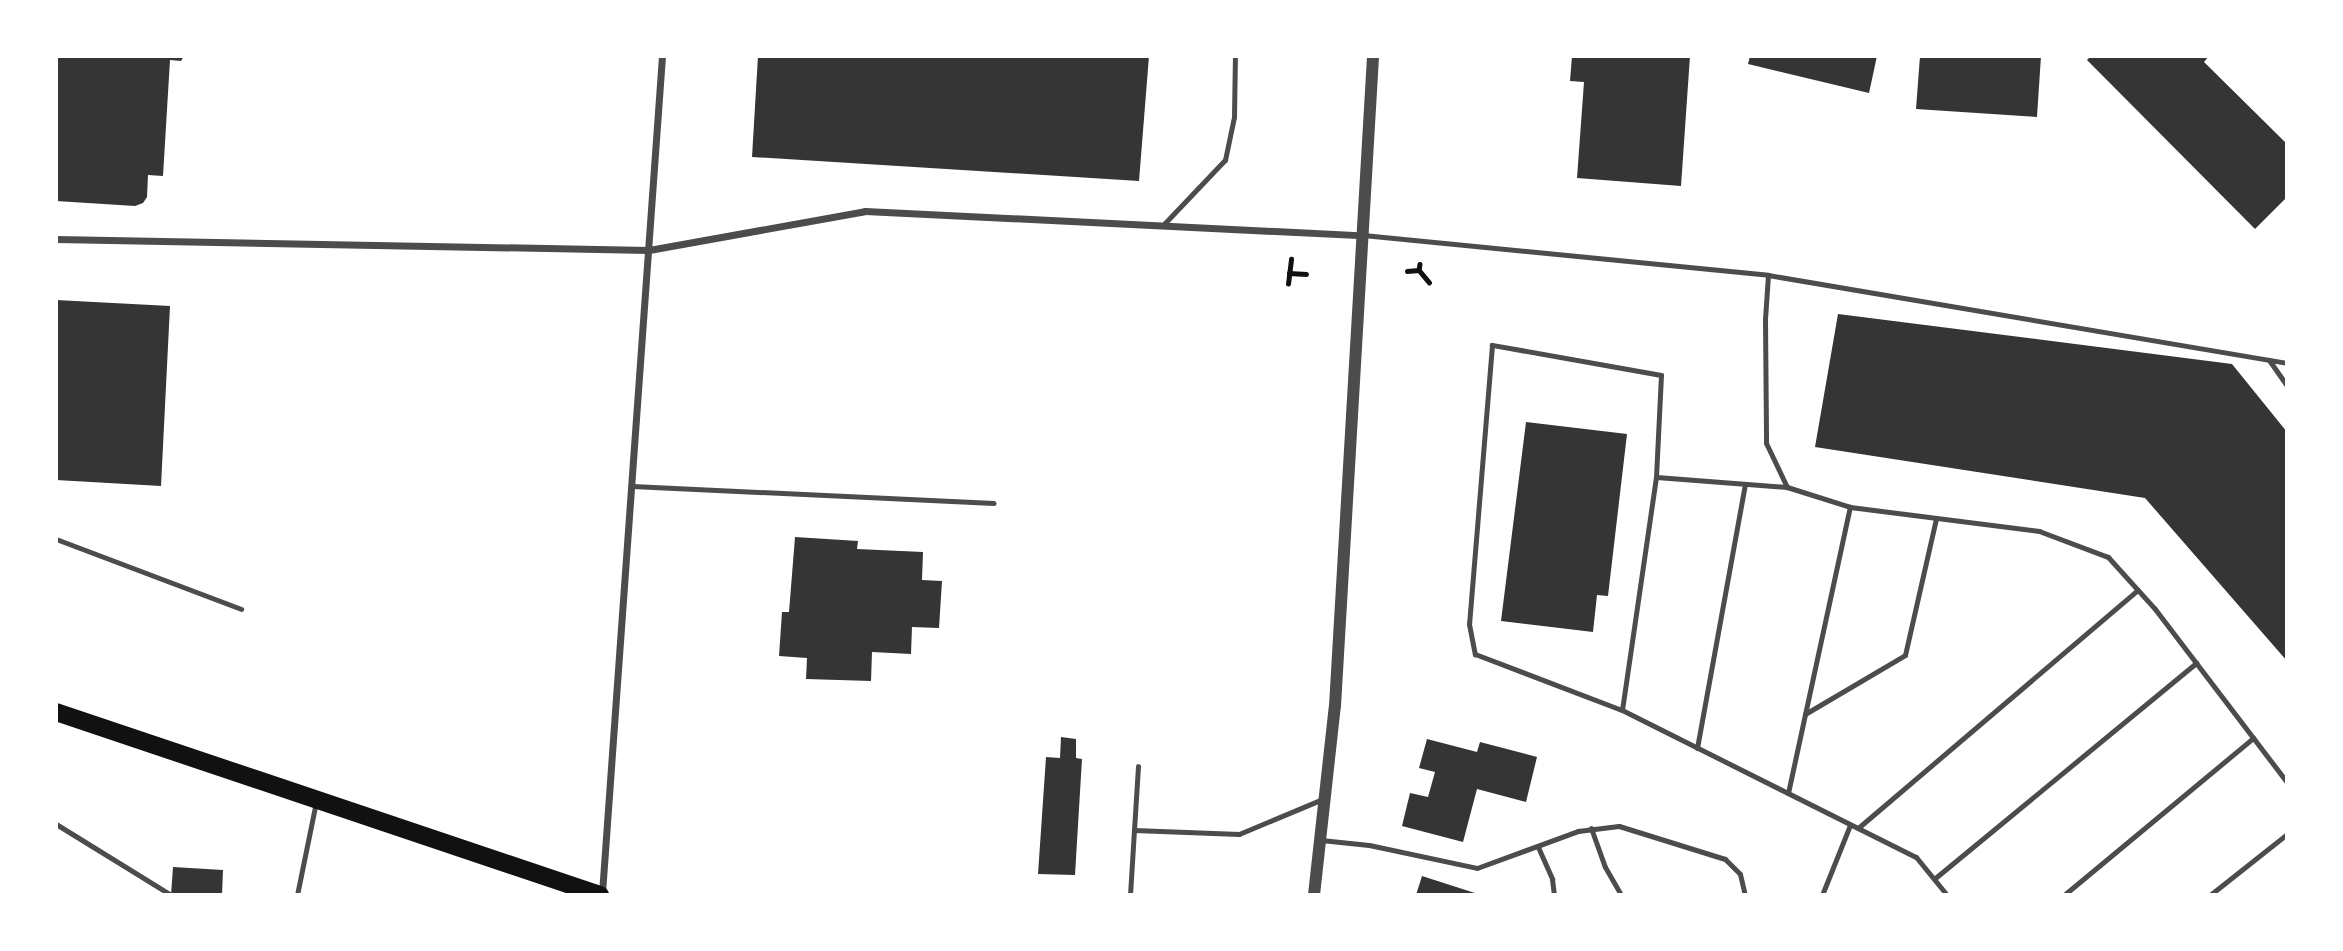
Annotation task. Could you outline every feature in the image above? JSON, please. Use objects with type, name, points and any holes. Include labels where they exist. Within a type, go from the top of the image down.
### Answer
[{"type":"main road","points":[[56,712],[601,895]]},
{"type":"street","points":[[601,895],[662,56]]},
{"type":"street","points":[[1314,895],[1335,706],[1373,56]]},
{"type":"street","points":[[56,239],[649,250],[865,211],[1363,235]]},
{"type":"lane","points":[[1163,225],[1225,160],[1234,117],[1235,56]]},
{"type":"lane","points":[[1363,235],[1768,275],[2287,363]]},
{"type":"lane","points":[[1768,275],[1765,319],[1766,443],[1787,486]]},
{"type":"lane","points":[[1622,710],[1656,477],[1661,375],[1492,345],[1469,624],[1475,654],[1622,710],[1916,857],[1947,895]]},
{"type":"lane","points":[[2269,359],[2287,386]]},
{"type":"lane","points":[[1656,477],[1787,486],[1850,507],[2039,531],[2108,557],[2138,590],[2287,782]]},
{"type":"lane","points":[[1697,748],[1745,484]]},
{"type":"lane","points":[[632,486],[994,503]]},
{"type":"lane","points":[[1788,793],[1850,507]]},
{"type":"lane","points":[[1805,713],[1905,655],[1936,518]]},
{"type":"lane","points":[[56,540],[241,610]]},
{"type":"lane","points":[[1858,828],[2138,590]]},
{"type":"lane","points":[[1934,879],[2196,663]]},
{"type":"lane","points":[[2064,895],[2253,738]]},
{"type":"lane","points":[[1130,895],[1138,766]]},
{"type":"lane","points":[[1134,830],[1239,834],[1325,798]]},
{"type":"lane","points":[[297,895],[317,799]]},
{"type":"lane","points":[[56,824],[171,895]]},
{"type":"lane","points":[[1822,895],[1850,825]]},
{"type":"lane","points":[[1321,840],[1369,845],[1477,868],[1591,828],[1619,826],[1725,859],[1740,874],[1745,895]]},
{"type":"lane","points":[[1591,828],[1605,867],[1621,895]]},
{"type":"lane","points":[[2210,895],[2287,834]]},
{"type":"lane","points":[[1538,846],[1552,879],[1555,895]]},
{"type":"path","points":[[1288,284],[1291,260]]},
{"type":"path","points":[[1406,271],[1420,267],[1429,282]]},
{"type":"path","points":[[1289,273],[1306,274]]},
{"type":"building","points":[[56,56],[184,56],[181,61],[170,60],[163,176],[148,175],[147,197],[143,203],[135,206],[56,201]]},
{"type":"building","points":[[758,56],[1149,56],[1139,181],[752,157]]},
{"type":"building","points":[[1572,56],[1690,56],[1681,186],[1577,178],[1584,82],[1570,81]]},
{"type":"building","points":[[1750,56],[1877,56],[1869,93],[1748,64]]},
{"type":"building","points":[[1920,56],[2041,56],[2037,117],[1916,109]]},
{"type":"building","points":[[2091,56],[2209,56],[2204,62],[2287,144],[2287,197],[2255,229],[2087,60]]},
{"type":"building","points":[[56,300],[170,306],[161,486],[56,480]]},
{"type":"building","points":[[1838,314],[2232,364],[2287,432],[2287,661],[2145,498],[1815,447]]},
{"type":"building","points":[[1526,422],[1627,434],[1608,596],[1597,595],[1593,632],[1501,621]]},
{"type":"building","points":[[795,537],[858,541],[857,549],[923,552],[922,580],[942,581],[939,628],[912,627],[911,654],[872,652],[871,681],[806,679],[807,658],[779,656],[782,612],[789,612]]},
{"type":"building","points":[[1061,737],[1076,739],[1076,758],[1082,759],[1075,875],[1038,874],[1046,757],[1060,758]]},
{"type":"building","points":[[1427,739],[1477,752],[1480,742],[1537,757],[1526,802],[1477,789],[1463,842],[1402,826],[1410,793],[1428,797],[1435,772],[1419,768]]},
{"type":"building","points":[[173,867],[223,870],[222,895],[171,895]]},
{"type":"building","points":[[1422,876],[1478,894],[1478,895],[1416,895]]}]
